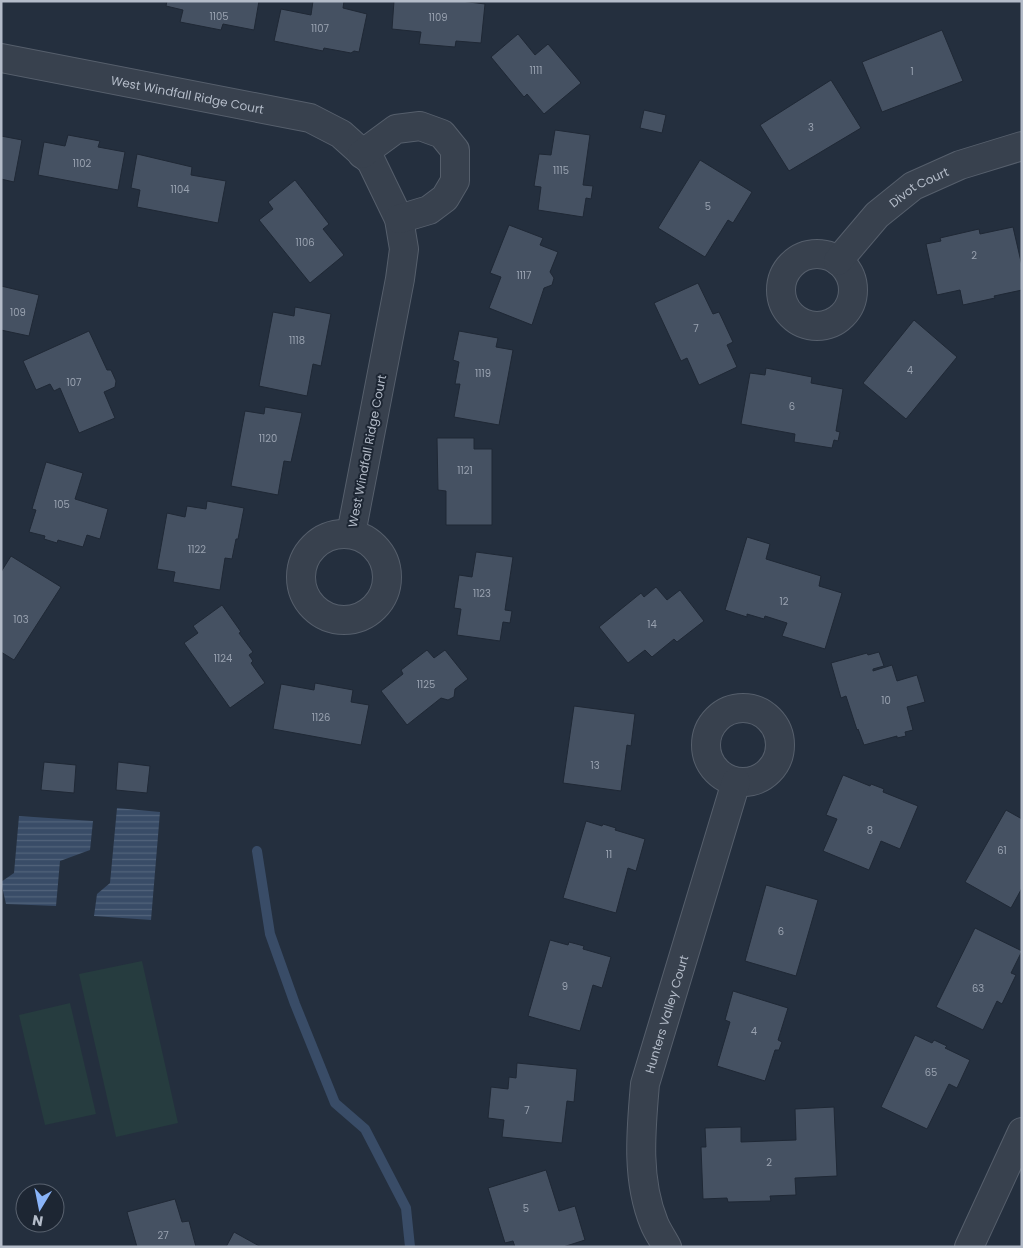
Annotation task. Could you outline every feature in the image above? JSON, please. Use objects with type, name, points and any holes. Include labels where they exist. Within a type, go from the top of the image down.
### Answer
[{"type":"street","name":"West Windfall Ridge Court","points":[[1,58],[310,118],[341,134],[371,162],[399,219],[404,249],[400,279],[351,534]]},
{"type":"street","points":[[362,154],[396,129],[420,126],[442,134],[455,150],[455,181],[445,198],[429,210],[399,219]]},
{"type":"street","name":"Divot Court","points":[[838,261],[877,214],[913,186],[960,165],[1022,146]]},
{"type":"street","name":"Hunters Valley Court","points":[[667,1247],[654,1223],[644,1185],[640,1132],[645,1084],[736,782]]},
{"type":"street","points":[[969,1247],[1022,1132]]},
{"type":"green space","points":[[142,961],[178,1123],[116,1137],[79,974]]},
{"type":"green space","points":[[70,1003],[96,1114],[45,1125],[19,1015]]},
{"type":"water","points":[[117,808],[160,812],[151,920],[94,916],[97,894],[110,883]]},
{"type":"water","points":[[19,816],[93,821],[90,850],[60,861],[56,906],[6,904],[1,882],[14,873]]},
{"type":"building","points":[[167,1],[259,1],[254,30],[223,24],[221,30],[180,22],[183,10],[166,6]]},
{"type":"building","points":[[313,1],[344,1],[343,8],[367,14],[359,52],[354,51],[351,53],[324,48],[323,51],[274,41],[281,9],[311,15]]},
{"type":"building","points":[[394,1],[461,1],[485,4],[481,43],[456,41],[455,47],[419,44],[421,32],[392,29]]},
{"type":"building","points":[[942,30],[963,81],[882,112],[862,62]]},
{"type":"building","points":[[518,34],[535,55],[548,44],[581,83],[544,114],[527,94],[524,97],[491,57]]},
{"type":"building","points":[[831,80],[861,128],[789,171],[760,125]]},
{"type":"building","points":[[644,110],[666,115],[662,133],[640,128]]},
{"type":"building","points":[[555,130],[590,135],[583,185],[593,186],[591,199],[586,198],[583,217],[538,210],[541,187],[534,186],[539,154],[551,155]]},
{"type":"building","points":[[68,135],[100,141],[98,147],[125,152],[118,190],[38,175],[44,142],[65,146]]},
{"type":"building","points":[[1,136],[22,140],[14,182],[1,179]]},
{"type":"building","points":[[137,154],[192,167],[191,175],[226,181],[218,223],[137,207],[140,190],[131,188]]},
{"type":"building","points":[[700,160],[752,192],[733,223],[728,220],[705,257],[658,228]]},
{"type":"building","points":[[295,180],[329,224],[323,229],[344,255],[310,283],[259,220],[273,209],[268,202]]},
{"type":"building","points":[[509,225],[543,238],[540,245],[558,252],[550,272],[554,278],[552,285],[544,288],[532,325],[489,308],[501,277],[490,273]]},
{"type":"building","points":[[1013,227],[1022,266],[1022,290],[963,305],[960,290],[937,295],[926,244],[941,241],[940,238],[979,229],[980,234]]},
{"type":"building","points":[[698,283],[713,314],[719,312],[733,342],[727,345],[737,367],[699,385],[687,358],[681,361],[654,303]]},
{"type":"building","points":[[1,286],[39,295],[29,336],[1,330]]},
{"type":"building","points":[[295,307],[331,314],[321,366],[313,364],[307,396],[259,386],[273,312],[294,316]]},
{"type":"building","points":[[914,320],[957,357],[906,419],[863,383]]},
{"type":"building","points":[[89,331],[107,370],[111,370],[116,381],[115,387],[104,392],[115,418],[79,433],[60,388],[54,391],[50,384],[36,390],[23,361]]},
{"type":"building","points":[[459,331],[498,338],[496,347],[513,350],[499,425],[454,417],[460,384],[455,384],[459,362],[453,360]]},
{"type":"building","points":[[766,368],[812,377],[811,383],[843,389],[836,431],[840,432],[838,441],[834,440],[832,448],[794,442],[795,434],[741,424],[750,373],[765,375]]},
{"type":"building","points":[[265,407],[302,413],[291,462],[284,461],[278,495],[231,486],[245,411],[264,414]]},
{"type":"building","points":[[437,438],[474,438],[474,449],[492,449],[492,525],[446,525],[446,491],[438,490]]},
{"type":"building","points":[[46,462],[83,473],[75,499],[108,509],[100,539],[87,535],[83,547],[58,540],[57,543],[44,539],[45,536],[29,532],[36,510],[32,509]]},
{"type":"building","points":[[207,501],[244,508],[232,559],[225,558],[220,590],[173,582],[175,572],[157,569],[167,513],[185,517],[187,506],[206,509]]},
{"type":"building","points":[[747,537],[770,544],[766,559],[821,576],[819,586],[842,593],[825,649],[782,636],[787,623],[765,616],[764,619],[747,614],[747,617],[725,610]]},
{"type":"building","points":[[476,552],[513,557],[505,610],[512,611],[510,623],[503,622],[500,641],[457,635],[461,609],[454,608],[459,575],[472,577]]},
{"type":"building","points":[[11,556],[61,587],[14,660],[1,652],[1,572]]},
{"type":"building","points":[[656,587],[667,600],[680,590],[704,621],[677,642],[674,639],[652,657],[645,650],[628,663],[599,627],[641,593],[644,597]]},
{"type":"building","points":[[222,605],[253,652],[249,655],[253,661],[251,663],[265,683],[230,708],[184,643],[198,633],[193,626]]},
{"type":"building","points":[[427,650],[434,658],[445,650],[468,679],[455,689],[454,697],[448,700],[441,698],[407,725],[381,691],[403,674],[401,670]]},
{"type":"building","points":[[879,652],[884,666],[873,669],[873,671],[892,665],[897,681],[917,675],[925,702],[907,707],[913,730],[905,732],[906,736],[897,738],[897,736],[864,745],[846,696],[841,698],[831,663],[867,653],[868,655]]},
{"type":"building","points":[[315,683],[353,690],[351,702],[369,705],[361,745],[273,729],[281,684],[314,690]]},
{"type":"building","points":[[574,706],[635,714],[631,746],[627,745],[621,791],[563,783]]},
{"type":"building","points":[[44,762],[76,765],[74,793],[41,790]]},
{"type":"building","points":[[118,762],[150,766],[147,793],[116,790]]},
{"type":"building","points":[[843,775],[870,786],[871,784],[884,789],[883,792],[918,806],[900,849],[881,841],[869,870],[823,851],[837,819],[826,815]]},
{"type":"building","points":[[1006,810],[1022,819],[1022,888],[1011,908],[965,882]]},
{"type":"building","points":[[586,821],[602,826],[603,824],[616,828],[615,830],[645,839],[636,871],[628,868],[616,913],[563,898]]},
{"type":"building","points":[[766,885],[818,900],[796,976],[745,961]]},
{"type":"building","points":[[975,928],[1022,951],[1011,973],[1016,975],[1002,1004],[997,1001],[983,1030],[936,1007]]},
{"type":"building","points":[[550,940],[568,945],[569,942],[584,946],[583,949],[611,957],[602,988],[593,985],[580,1031],[528,1016]]},
{"type":"building","points":[[733,991],[788,1008],[778,1040],[782,1042],[779,1050],[775,1050],[765,1081],[717,1066],[730,1022],[725,1020]]},
{"type":"building","points":[[915,1035],[932,1043],[934,1040],[947,1046],[945,1048],[970,1060],[957,1088],[949,1084],[927,1129],[881,1107]]},
{"type":"building","points":[[517,1063],[577,1069],[574,1102],[567,1101],[562,1143],[502,1137],[504,1120],[488,1118],[491,1087],[508,1089],[509,1077],[516,1078]]},
{"type":"building","points":[[834,1107],[837,1176],[795,1178],[796,1195],[770,1196],[771,1201],[728,1202],[727,1198],[703,1199],[701,1147],[706,1147],[705,1128],[741,1127],[741,1142],[796,1140],[795,1109]]},
{"type":"building","points":[[546,1170],[559,1211],[575,1206],[585,1240],[563,1247],[515,1247],[513,1241],[505,1243],[488,1188]]},
{"type":"building","points":[[175,1199],[182,1222],[189,1221],[196,1247],[137,1247],[127,1212]]},
{"type":"building","points":[[234,1232],[261,1247],[226,1247]]},
{"type":"waterway","points":[[257,851],[270,934],[295,1004],[335,1103],[365,1129],[406,1208],[410,1247]]}]
